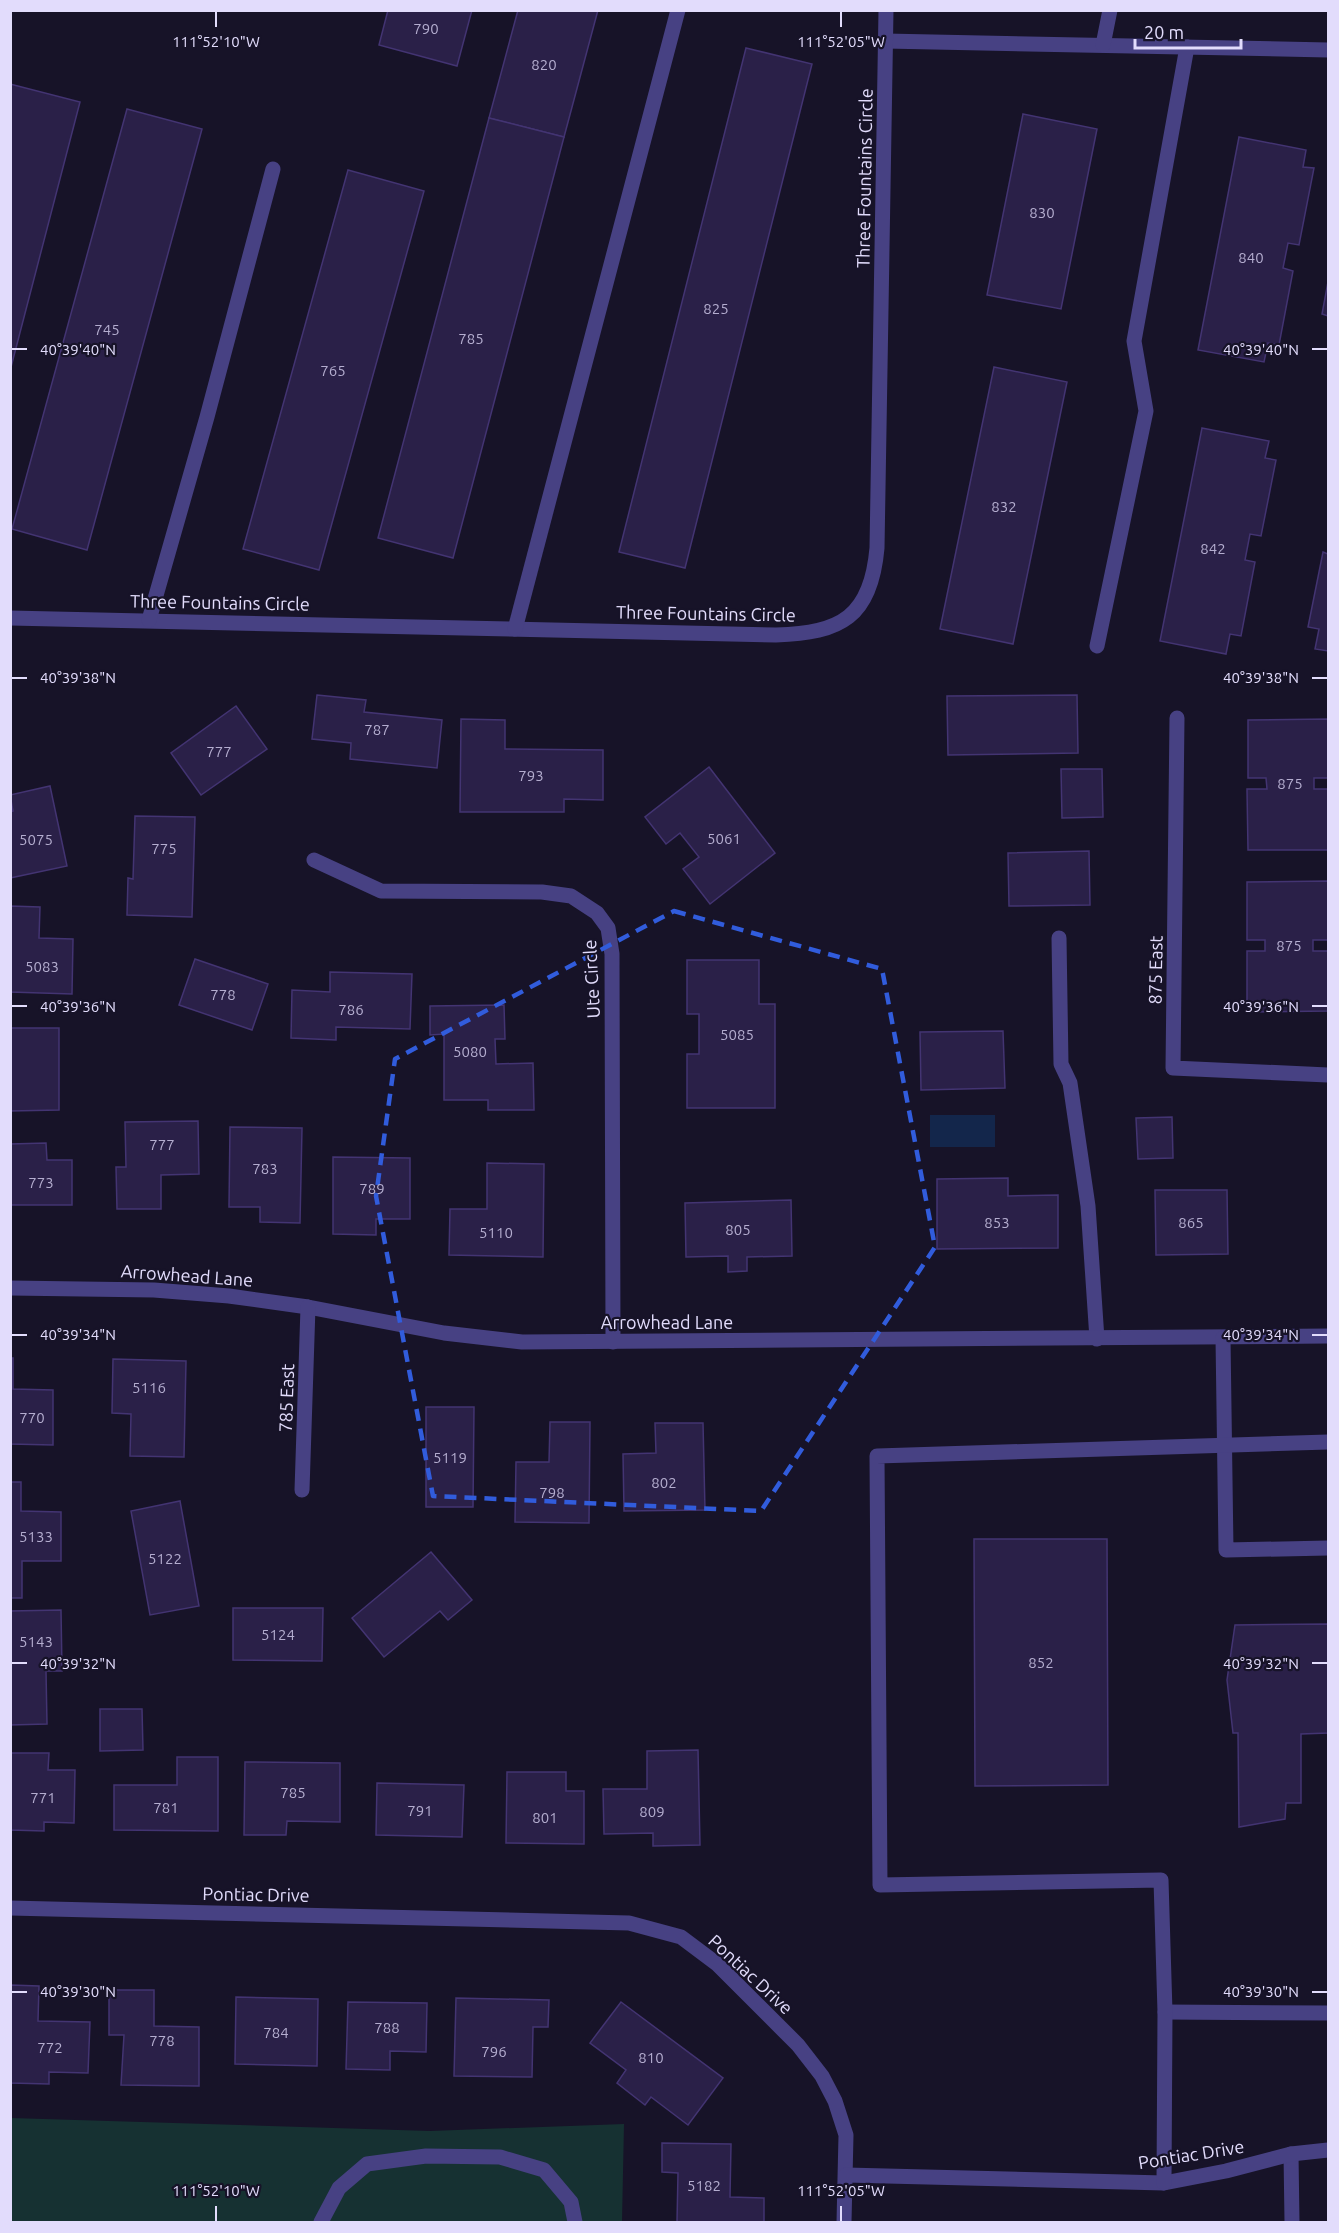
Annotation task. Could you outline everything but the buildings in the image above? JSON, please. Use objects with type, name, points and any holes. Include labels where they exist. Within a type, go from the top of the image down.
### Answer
[{"type":"street","points":[[515,628],[678,10]]},
{"type":"street","name":"Three Fountains Circle","points":[[10,618],[795,634],[843,623],[859,609],[870,590],[877,548],[886,10]]},
{"type":"street","points":[[1103,45],[1110,10]]},
{"type":"street","points":[[885,41],[1329,50]]},
{"type":"street","points":[[1098,646],[1146,411],[1134,340],[1187,47]]},
{"type":"street","points":[[149,620],[207,417],[273,169]]},
{"type":"street","name":"875 East","points":[[1177,718],[1173,1068],[1329,1074]]},
{"type":"street","name":"Ute Circle","points":[[314,860],[381,891],[542,892],[571,896],[597,913],[608,928],[612,954],[613,1342]]},
{"type":"street","points":[[1059,938],[1060,1064],[1070,1083],[1088,1206],[1098,1339]]},
{"type":"street","name":"Arrowhead Lane","points":[[10,1288],[154,1290],[229,1296],[308,1307],[373,1322],[522,1342],[1329,1336]]},
{"type":"street","name":"785 East","points":[[302,1490],[308,1307]]},
{"type":"street","points":[[1223,1338],[1226,1550],[1329,1548]]},
{"type":"street","points":[[1164,2183],[1166,2012],[1161,1880],[880,1885],[877,1456],[1224,1443],[1329,1442]]},
{"type":"street","name":"Pontiac Drive","points":[[10,1908],[629,1923],[663,1931],[681,1937],[717,1964],[798,2045],[822,2076],[835,2101],[846,2135],[846,2175],[1164,2183],[1226,2171],[1291,2154],[1329,2150]]},
{"type":"street","points":[[1166,2012],[1329,2013]]},
{"type":"street","points":[[1291,2154],[1292,2223]]},
{"type":"street","points":[[321,2223],[339,2188],[367,2164],[426,2156],[500,2157],[544,2170],[571,2202],[575,2223]]},
{"type":"street","points":[[844,2223],[846,2175]]},
{"type":"highlighted area","points":[[674,911],[882,969],[935,1247],[761,1511],[433,1496],[376,1196],[395,1059]]},
{"type":"green space","points":[[11,2118],[430,2131],[624,2124],[622,2222],[11,2222]]},
{"type":"water","points":[[930,1115],[995,1115],[995,1147],[930,1147]]}]
